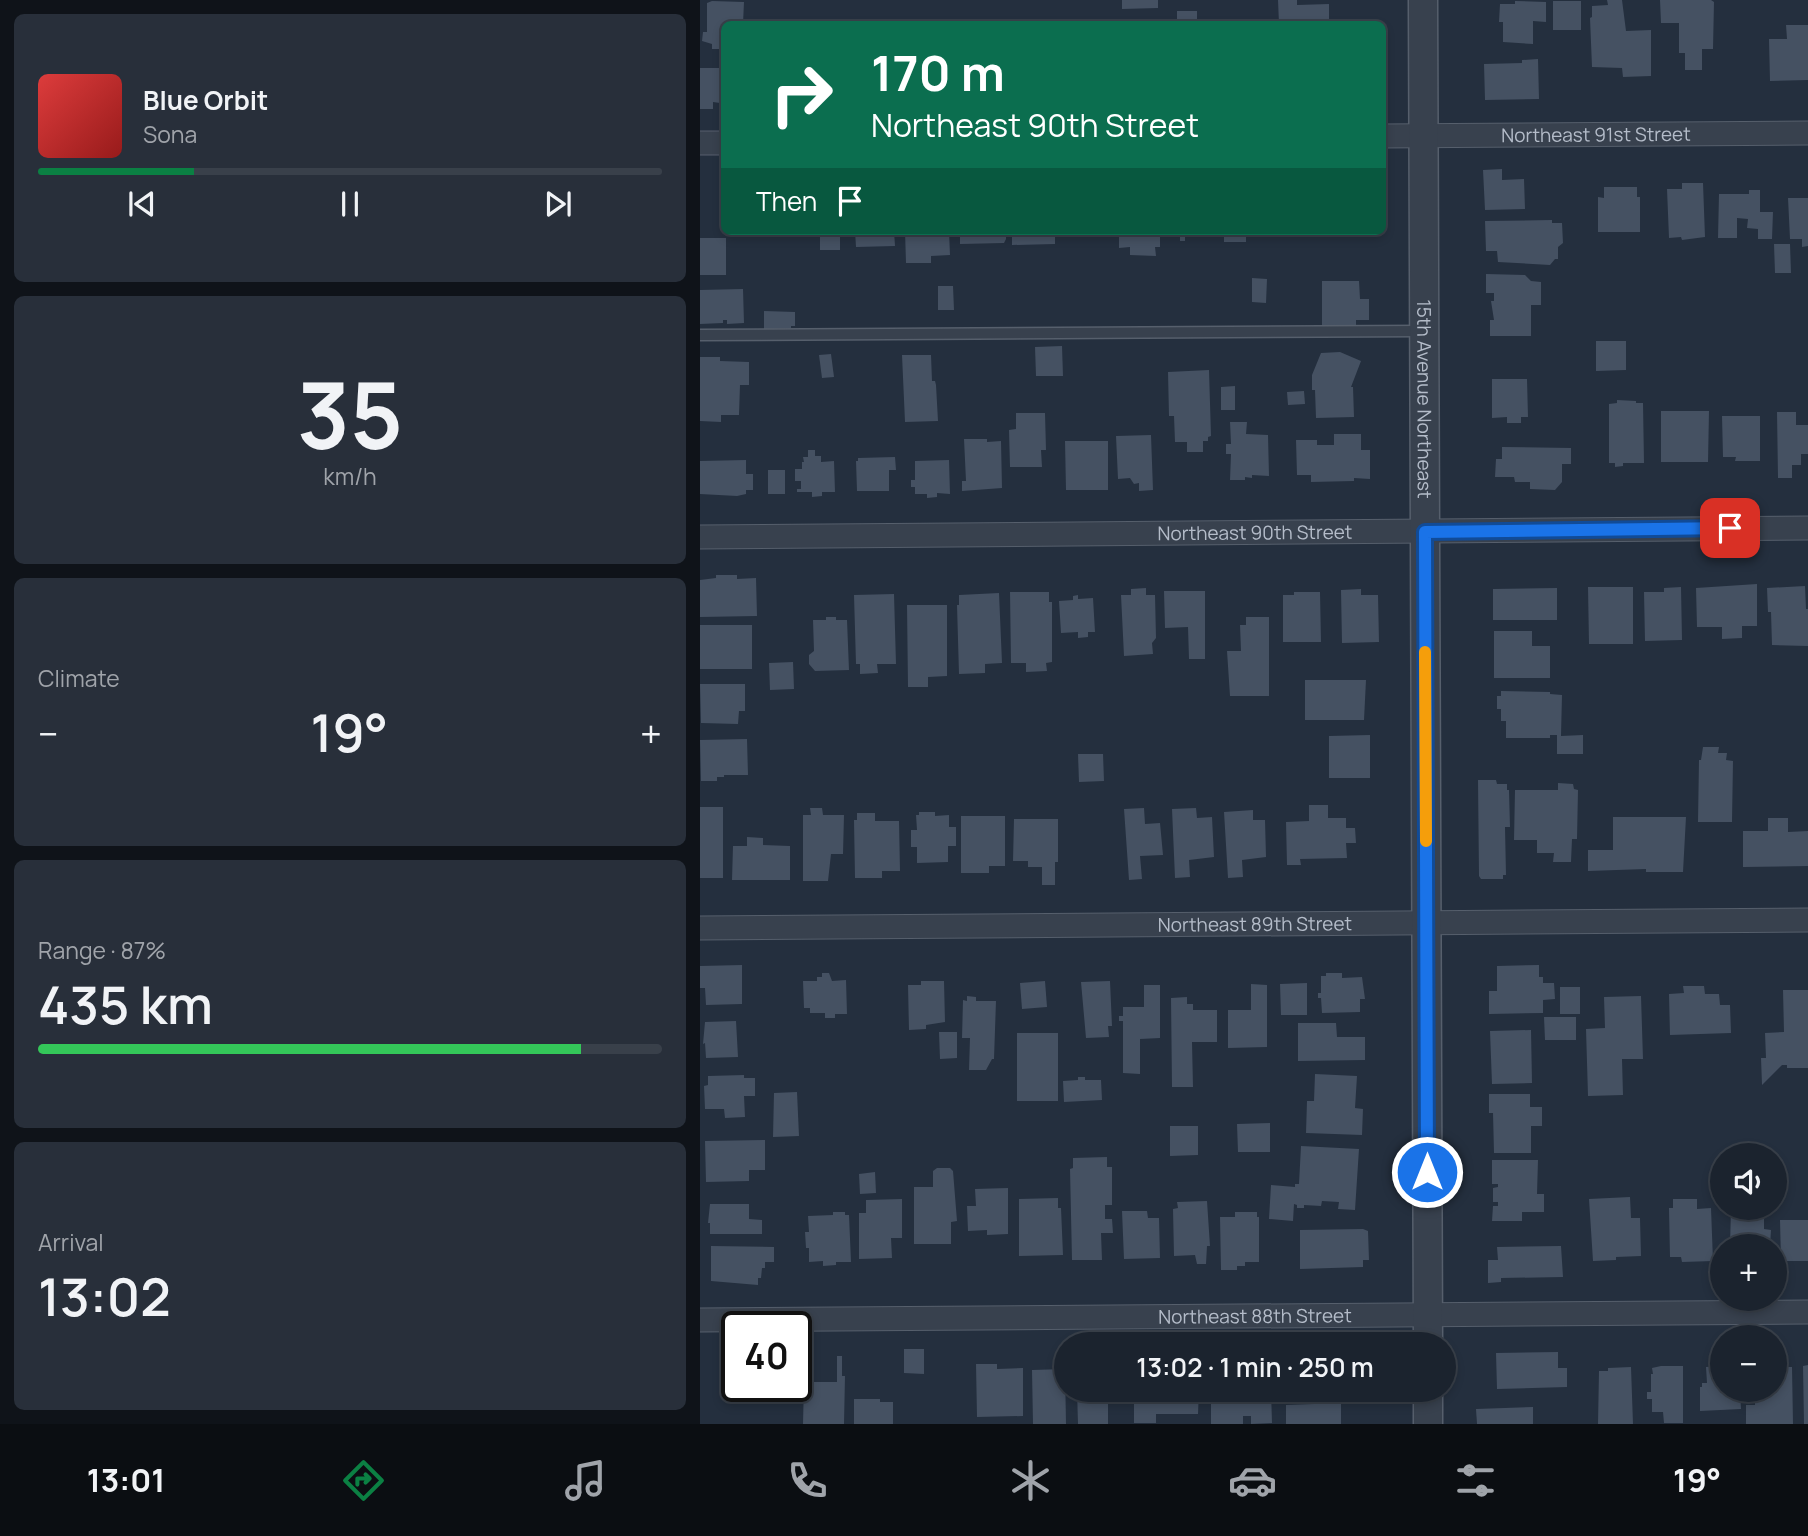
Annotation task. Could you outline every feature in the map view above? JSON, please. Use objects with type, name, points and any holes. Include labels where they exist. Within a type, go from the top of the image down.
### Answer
[{"type":"street","name":"15th Avenue Northeast","points":[[1423,0],[1428,1332]]},
{"type":"street","name":"Northeast 91st Street","points":[[1386,136],[1808,134]]},
{"type":"street","points":[[700,143],[721,143]]},
{"type":"street","name":"Northeast 90th Street","points":[[700,537],[1808,528]]},
{"type":"street","name":"Northeast 89th Street","points":[[700,928],[1808,920]]},
{"type":"street","name":"Northeast 88th Street","points":[[700,1320],[1808,1312]]},
{"type":"street","points":[[1428,1402],[1428,1424]]},
{"type":"lane","points":[[700,335],[1424,331]]},
{"type":"building","points":[[1122,0],[1158,0],[1158,8],[1122,9]]},
{"type":"building","points":[[1278,0],[1297,0],[1297,5],[1329,4],[1329,21],[1279,21]]},
{"type":"building","points":[[1607,0],[1622,0],[1626,31],[1651,30],[1651,76],[1623,77],[1622,68],[1592,67],[1592,6],[1608,5]]},
{"type":"building","points":[[1660,0],[1714,2],[1713,49],[1702,49],[1702,70],[1685,70],[1685,53],[1679,53],[1679,23],[1661,23]]},
{"type":"building","points":[[1515,1],[1546,2],[1546,22],[1533,21],[1533,44],[1503,42],[1503,22],[1499,22],[1500,4],[1515,4]]},
{"type":"building","points":[[1553,1],[1581,1],[1581,30],[1553,30]]},
{"type":"building","points":[[744,2],[743,21],[721,21],[721,49],[712,49],[712,44],[702,41],[703,32],[707,32],[707,3]]},
{"type":"building","points":[[1177,11],[1197,11],[1197,21],[1177,21]]},
{"type":"building","points":[[1786,25],[1808,25],[1808,80],[1770,81],[1769,39],[1787,39]]},
{"type":"building","points":[[1538,59],[1539,99],[1485,100],[1484,64],[1522,63],[1522,60]]},
{"type":"building","points":[[700,68],[721,68],[720,103],[713,102],[713,109],[700,109]]},
{"type":"building","points":[[1502,169],[1502,180],[1524,179],[1525,209],[1485,210],[1483,170]]},
{"type":"building","points":[[1682,183],[1703,183],[1705,237],[1682,240],[1681,237],[1669,238],[1667,189],[1682,189]]},
{"type":"building","points":[[1604,187],[1637,187],[1637,197],[1640,197],[1640,232],[1598,232],[1598,197],[1604,198]]},
{"type":"building","points":[[1749,190],[1760,190],[1760,212],[1773,212],[1772,239],[1758,239],[1758,229],[1747,228],[1748,219],[1737,218],[1737,238],[1718,238],[1719,194],[1749,194]]},
{"type":"building","points":[[1788,198],[1808,198],[1808,246],[1802,247],[1802,239],[1790,239]]},
{"type":"building","points":[[1552,220],[1552,223],[1562,223],[1563,243],[1558,247],[1558,259],[1550,265],[1498,262],[1497,251],[1486,251],[1485,221]]},
{"type":"building","points":[[820,235],[840,235],[840,250],[820,250]]},
{"type":"building","points":[[855,235],[894,235],[895,246],[856,247]]},
{"type":"building","points":[[905,235],[949,235],[950,255],[931,256],[931,263],[906,263]]},
{"type":"building","points":[[960,235],[1006,235],[1004,243],[960,244]]},
{"type":"building","points":[[1012,235],[1055,235],[1055,244],[1012,245]]},
{"type":"building","points":[[1119,235],[1160,235],[1160,247],[1155,247],[1156,256],[1130,255],[1130,247],[1119,248]]},
{"type":"building","points":[[1206,235],[1185,237],[1185,241],[1180,241],[1180,237],[1173,237]]},
{"type":"building","points":[[1224,235],[1246,235],[1246,242],[1224,242]]},
{"type":"building","points":[[700,238],[726,238],[726,275],[700,275]]},
{"type":"building","points":[[1774,244],[1790,244],[1791,273],[1775,273]]},
{"type":"building","points":[[1486,274],[1525,275],[1531,281],[1541,282],[1541,305],[1531,305],[1531,336],[1490,336],[1490,320],[1494,320],[1491,301],[1494,301],[1494,293],[1486,293]]},
{"type":"building","points":[[1252,278],[1267,279],[1266,303],[1252,302]]},
{"type":"building","points":[[1322,281],[1359,281],[1360,299],[1369,299],[1369,320],[1356,320],[1356,325],[1322,325]]},
{"type":"building","points":[[938,286],[953,286],[954,310],[938,310]]},
{"type":"building","points":[[743,289],[744,323],[727,324],[727,320],[723,320],[723,323],[700,324],[700,290]]},
{"type":"building","points":[[764,311],[795,312],[795,326],[764,329]]},
{"type":"building","points":[[1596,341],[1626,341],[1626,370],[1596,371]]},
{"type":"building","points":[[1062,346],[1063,376],[1036,376],[1035,347]]},
{"type":"building","points":[[1340,352],[1361,361],[1351,387],[1354,417],[1316,418],[1312,375],[1321,353]]},
{"type":"building","points":[[831,354],[834,377],[822,378],[819,355]]},
{"type":"building","points":[[902,355],[931,355],[938,421],[905,422]]},
{"type":"building","points":[[700,357],[749,362],[749,385],[740,385],[739,415],[721,415],[721,422],[700,421]]},
{"type":"building","points":[[1209,370],[1211,436],[1208,441],[1203,441],[1203,452],[1187,452],[1187,442],[1175,442],[1174,416],[1169,416],[1168,372]]},
{"type":"building","points":[[1492,379],[1527,379],[1528,417],[1521,417],[1521,423],[1507,423],[1507,417],[1492,418]]},
{"type":"building","points":[[1235,386],[1235,410],[1221,410],[1221,387]]},
{"type":"building","points":[[1304,391],[1305,404],[1288,405],[1287,392]]},
{"type":"building","points":[[1617,400],[1643,403],[1644,463],[1623,463],[1623,466],[1615,467],[1615,463],[1609,463],[1609,404],[1617,403]]},
{"type":"building","points":[[1661,411],[1709,411],[1708,462],[1661,462]]},
{"type":"building","points":[[1777,412],[1796,412],[1796,425],[1808,425],[1808,454],[1801,454],[1801,465],[1792,465],[1792,478],[1778,478]]},
{"type":"building","points":[[1016,413],[1045,413],[1046,450],[1041,450],[1042,467],[1010,467],[1009,430],[1016,429]]},
{"type":"building","points":[[1722,416],[1760,416],[1760,461],[1735,461],[1736,457],[1723,457]]},
{"type":"building","points":[[1230,422],[1247,422],[1246,434],[1268,435],[1269,476],[1252,475],[1252,478],[1245,477],[1245,480],[1230,480],[1231,454],[1226,454],[1226,444],[1231,444]]},
{"type":"building","points":[[1334,434],[1361,434],[1361,450],[1370,450],[1370,479],[1311,482],[1311,475],[1297,475],[1296,440],[1317,440],[1317,445],[1334,445]]},
{"type":"building","points":[[1151,435],[1153,490],[1139,491],[1139,483],[1134,484],[1130,478],[1118,479],[1116,436]]},
{"type":"building","points":[[964,439],[1001,441],[1002,488],[962,491],[962,481],[966,481]]},
{"type":"building","points":[[1065,441],[1108,441],[1108,490],[1066,490]]},
{"type":"building","points":[[1502,447],[1571,448],[1571,464],[1562,464],[1562,482],[1555,490],[1530,489],[1530,482],[1515,482],[1514,477],[1495,477],[1496,459],[1502,459]]},
{"type":"building","points":[[808,450],[815,450],[815,456],[821,456],[821,462],[834,461],[835,492],[822,492],[822,496],[812,497],[812,492],[797,492],[797,489],[801,489],[801,481],[795,481],[795,469],[802,469],[803,457],[808,457]]},
{"type":"building","points":[[895,457],[896,470],[889,470],[889,491],[857,491],[858,458]]},
{"type":"building","points":[[746,460],[746,474],[753,474],[753,490],[746,490],[746,494],[737,496],[700,494],[700,461]]},
{"type":"building","points":[[949,460],[950,494],[937,493],[937,497],[927,498],[927,494],[915,494],[911,480],[915,480],[915,461]]},
{"type":"building","points":[[768,470],[785,470],[785,494],[768,494]]},
{"type":"building","points":[[716,575],[737,575],[737,579],[756,578],[757,616],[700,617],[700,580],[716,578]]},
{"type":"building","points":[[1757,584],[1757,626],[1742,626],[1742,638],[1722,639],[1722,627],[1697,627],[1696,588]]},
{"type":"building","points":[[1805,586],[1808,646],[1772,645],[1767,588]]},
{"type":"building","points":[[1588,587],[1633,587],[1633,644],[1589,644]]},
{"type":"building","points":[[1681,587],[1682,640],[1645,641],[1644,592],[1664,592],[1664,588]]},
{"type":"building","points":[[1146,588],[1146,595],[1155,595],[1156,638],[1152,643],[1153,654],[1124,656],[1121,595],[1131,595],[1131,589]]},
{"type":"building","points":[[1557,588],[1557,620],[1493,620],[1493,589]]},
{"type":"building","points":[[1361,589],[1361,595],[1378,595],[1379,642],[1342,643],[1341,590]]},
{"type":"building","points":[[1164,591],[1205,591],[1205,659],[1189,659],[1188,627],[1165,628]]},
{"type":"building","points":[[1010,592],[1049,592],[1049,602],[1052,602],[1052,662],[1046,663],[1047,671],[1026,672],[1026,663],[1011,663]]},
{"type":"building","points":[[1294,592],[1320,592],[1321,642],[1283,642],[1283,595],[1294,595]]},
{"type":"building","points":[[999,593],[1002,663],[985,664],[985,673],[959,674],[959,595]]},
{"type":"building","points":[[894,594],[896,664],[877,664],[878,673],[860,674],[860,664],[856,664],[854,595]]},
{"type":"building","points":[[1078,595],[1078,599],[1093,598],[1095,632],[1088,632],[1088,637],[1078,638],[1078,632],[1061,633],[1059,601],[1073,600],[1073,596]]},
{"type":"building","points":[[907,605],[947,605],[947,676],[928,677],[928,687],[908,687]]},
{"type":"building","points":[[826,617],[847,620],[849,670],[815,671],[809,664],[809,655],[814,651],[813,620],[826,620]]},
{"type":"building","points":[[1246,617],[1269,617],[1269,696],[1230,696],[1227,651],[1241,651],[1240,625],[1246,625]]},
{"type":"building","points":[[700,625],[752,625],[752,669],[700,669]]},
{"type":"building","points":[[1494,631],[1532,631],[1532,646],[1550,646],[1550,678],[1494,678]]},
{"type":"building","points":[[793,662],[794,689],[770,690],[769,663]]},
{"type":"building","points":[[1305,680],[1366,680],[1364,720],[1305,720]]},
{"type":"building","points":[[700,684],[745,684],[745,711],[739,711],[738,724],[701,723]]},
{"type":"building","points":[[1501,691],[1550,692],[1562,695],[1561,736],[1583,735],[1583,754],[1557,754],[1557,735],[1550,735],[1550,738],[1506,738],[1506,721],[1501,721],[1501,709],[1497,709],[1497,696],[1501,696]]},
{"type":"building","points":[[1370,735],[1370,778],[1329,778],[1329,736]]},
{"type":"building","points":[[747,739],[748,775],[724,775],[717,777],[717,781],[701,781],[700,740]]},
{"type":"building","points":[[1703,747],[1719,747],[1718,753],[1727,753],[1726,760],[1733,761],[1732,822],[1698,822],[1699,760]]},
{"type":"building","points":[[1078,754],[1103,754],[1104,781],[1079,782]]},
{"type":"building","points":[[1478,780],[1496,780],[1497,784],[1507,784],[1509,790],[1510,827],[1505,827],[1506,875],[1503,875],[1503,879],[1481,879],[1479,876]]},
{"type":"building","points":[[1558,783],[1573,784],[1574,789],[1578,790],[1577,839],[1572,839],[1571,862],[1553,862],[1554,853],[1537,853],[1537,840],[1514,840],[1515,790],[1558,790]]},
{"type":"building","points":[[1309,805],[1328,805],[1328,818],[1346,818],[1346,828],[1355,828],[1356,843],[1346,843],[1347,858],[1300,859],[1301,865],[1287,865],[1286,822],[1309,821]]},
{"type":"building","points":[[700,807],[723,807],[723,878],[700,878]]},
{"type":"building","points":[[810,808],[822,808],[823,815],[844,815],[843,854],[831,854],[828,881],[803,881],[803,815],[811,815]]},
{"type":"building","points":[[1144,808],[1145,824],[1160,823],[1163,855],[1140,856],[1142,879],[1129,880],[1124,809]]},
{"type":"building","points":[[1196,808],[1197,818],[1212,817],[1214,857],[1189,860],[1190,877],[1175,878],[1172,809]]},
{"type":"building","points":[[1253,810],[1253,820],[1265,820],[1266,857],[1242,860],[1243,877],[1228,878],[1224,812]]},
{"type":"building","points":[[919,812],[935,812],[935,816],[949,815],[949,827],[956,827],[956,846],[948,846],[948,862],[917,863],[917,847],[911,847],[911,830],[917,830],[916,815],[919,815]]},
{"type":"building","points":[[857,813],[875,813],[875,821],[899,821],[900,871],[882,871],[882,878],[855,878],[854,820],[857,820]]},
{"type":"building","points":[[961,816],[1005,816],[1005,866],[989,866],[989,873],[961,873]]},
{"type":"building","points":[[1613,817],[1686,817],[1683,872],[1646,872],[1646,869],[1588,871],[1588,850],[1613,850]]},
{"type":"building","points":[[1768,818],[1788,818],[1788,832],[1808,831],[1808,866],[1743,867],[1743,831],[1768,831]]},
{"type":"building","points":[[1014,819],[1058,819],[1055,885],[1042,885],[1042,867],[1028,867],[1028,861],[1013,861]]},
{"type":"building","points":[[747,837],[763,838],[763,845],[790,846],[790,880],[732,880],[733,846],[747,846]]},
{"type":"building","points":[[742,965],[742,1004],[706,1005],[705,988],[700,988],[700,966]]},
{"type":"building","points":[[1539,965],[1539,977],[1543,977],[1543,983],[1554,983],[1555,999],[1543,1000],[1543,1013],[1489,1014],[1489,991],[1497,991],[1497,966]]},
{"type":"building","points":[[822,973],[829,973],[832,981],[846,980],[847,1014],[835,1014],[835,1018],[825,1018],[825,1013],[810,1013],[810,1008],[804,1008],[803,981],[817,981],[817,977],[822,977]]},
{"type":"building","points":[[1326,973],[1342,973],[1342,978],[1362,977],[1365,999],[1360,999],[1360,1012],[1322,1013],[1318,993],[1321,993],[1321,976],[1326,976]]},
{"type":"building","points":[[921,981],[944,981],[945,1022],[926,1025],[926,1029],[909,1030],[908,985],[921,985]]},
{"type":"building","points":[[1045,981],[1047,1007],[1022,1009],[1020,983]]},
{"type":"building","points":[[1110,981],[1112,1026],[1108,1026],[1109,1037],[1086,1038],[1081,982]]},
{"type":"building","points":[[1307,983],[1307,1015],[1281,1015],[1280,984]]},
{"type":"building","points":[[1251,984],[1267,985],[1267,1047],[1228,1048],[1228,1010],[1251,1010]]},
{"type":"building","points":[[1144,985],[1160,985],[1160,1038],[1140,1039],[1140,1074],[1123,1073],[1123,1021],[1119,1021],[1119,1016],[1123,1016],[1123,1007],[1144,1007]]},
{"type":"building","points":[[1683,986],[1704,986],[1705,994],[1719,994],[1720,1005],[1730,1005],[1731,1033],[1670,1035],[1669,994],[1684,993]]},
{"type":"building","points":[[1560,987],[1580,987],[1580,1014],[1560,1014]]},
{"type":"building","points":[[1783,990],[1808,990],[1808,1068],[1787,1068],[1787,1065],[1782,1065],[1762,1085],[1761,1058],[1766,1058],[1765,1033],[1784,1032]]},
{"type":"building","points":[[967,996],[976,997],[976,1001],[996,1001],[994,1059],[986,1070],[969,1070],[970,1038],[962,1038],[963,1000],[967,1001]]},
{"type":"building","points":[[1641,996],[1643,1059],[1622,1059],[1623,1095],[1588,1096],[1586,1029],[1605,1028],[1604,997]]},
{"type":"building","points":[[1187,997],[1187,1004],[1193,1004],[1193,1010],[1217,1010],[1217,1042],[1192,1042],[1193,1087],[1172,1087],[1171,998]]},
{"type":"building","points":[[1544,1017],[1576,1017],[1576,1040],[1545,1040]]},
{"type":"building","points":[[736,1021],[738,1057],[706,1058],[705,1043],[703,1044],[705,1022]]},
{"type":"building","points":[[1298,1023],[1336,1023],[1337,1037],[1365,1037],[1365,1060],[1298,1061]]},
{"type":"building","points":[[1531,1030],[1532,1083],[1492,1084],[1490,1031]]},
{"type":"building","points":[[939,1032],[957,1032],[957,1058],[940,1059]]},
{"type":"building","points":[[1017,1033],[1058,1033],[1058,1101],[1017,1101]]},
{"type":"building","points":[[1315,1074],[1357,1076],[1355,1108],[1363,1109],[1362,1135],[1306,1133],[1307,1101],[1314,1101]]},
{"type":"building","points":[[744,1075],[744,1078],[755,1078],[755,1096],[744,1096],[745,1117],[725,1118],[724,1109],[705,1109],[704,1086],[708,1085],[708,1076]]},
{"type":"building","points":[[1078,1077],[1101,1080],[1102,1100],[1064,1102],[1063,1081],[1078,1080]]},
{"type":"building","points":[[797,1092],[799,1136],[773,1137],[774,1093]]},
{"type":"building","points":[[1489,1094],[1530,1094],[1530,1107],[1542,1107],[1542,1126],[1531,1126],[1531,1153],[1494,1153],[1493,1113],[1489,1113]]},
{"type":"building","points":[[1270,1123],[1270,1152],[1238,1152],[1237,1124]]},
{"type":"building","points":[[1170,1126],[1198,1126],[1198,1155],[1170,1156]]},
{"type":"building","points":[[765,1140],[765,1170],[749,1170],[749,1181],[706,1182],[705,1141]]},
{"type":"building","points":[[1301,1146],[1359,1149],[1355,1210],[1338,1209],[1339,1202],[1322,1201],[1321,1206],[1304,1205],[1304,1208],[1297,1208],[1294,1204],[1293,1221],[1269,1219],[1271,1185],[1295,1187],[1295,1184],[1299,1184]]},
{"type":"building","points":[[1107,1157],[1107,1167],[1112,1167],[1112,1205],[1105,1205],[1105,1219],[1112,1219],[1113,1233],[1101,1233],[1102,1260],[1072,1260],[1070,1169],[1073,1168],[1073,1158]]},
{"type":"building","points":[[1492,1160],[1538,1160],[1537,1194],[1544,1194],[1544,1212],[1522,1212],[1522,1221],[1492,1221],[1493,1206],[1498,1206],[1498,1202],[1493,1202],[1493,1188],[1498,1187],[1498,1184],[1492,1184]]},
{"type":"building","points":[[937,1168],[950,1168],[953,1171],[957,1221],[951,1222],[951,1244],[914,1244],[914,1187],[933,1187],[933,1171]]},
{"type":"building","points":[[875,1172],[876,1193],[860,1194],[859,1174]]},
{"type":"building","points":[[1008,1188],[1008,1234],[987,1235],[987,1230],[968,1231],[967,1206],[976,1206],[975,1189]]},
{"type":"building","points":[[1630,1197],[1631,1218],[1640,1218],[1641,1256],[1593,1261],[1589,1199]]},
{"type":"building","points":[[1058,1198],[1058,1208],[1061,1208],[1063,1255],[1019,1256],[1019,1199]]},
{"type":"building","points":[[902,1199],[902,1238],[891,1238],[892,1258],[859,1259],[859,1213],[866,1213],[866,1200]]},
{"type":"building","points":[[1673,1199],[1697,1199],[1697,1209],[1710,1208],[1710,1261],[1682,1262],[1681,1257],[1670,1257],[1669,1208],[1673,1208]]},
{"type":"building","points":[[1207,1201],[1210,1246],[1207,1246],[1206,1264],[1197,1264],[1195,1255],[1174,1256],[1173,1209],[1178,1208],[1177,1202]]},
{"type":"building","points":[[710,1204],[749,1204],[749,1219],[762,1220],[762,1234],[710,1234]]},
{"type":"building","points":[[1122,1211],[1147,1211],[1148,1218],[1159,1218],[1160,1258],[1124,1259]]},
{"type":"building","points":[[833,1212],[845,1212],[845,1215],[849,1215],[851,1262],[836,1262],[836,1265],[823,1266],[823,1261],[809,1262],[805,1232],[809,1232],[808,1216],[833,1215]]},
{"type":"building","points":[[1235,1212],[1257,1212],[1259,1262],[1245,1262],[1245,1266],[1237,1266],[1237,1270],[1221,1270],[1220,1217],[1235,1217]]},
{"type":"building","points":[[1731,1220],[1764,1220],[1764,1229],[1771,1230],[1771,1234],[1730,1234]]},
{"type":"building","points":[[1780,1220],[1808,1220],[1808,1261],[1787,1261],[1787,1234],[1780,1234]]},
{"type":"building","points":[[1300,1230],[1368,1231],[1369,1260],[1363,1260],[1363,1267],[1300,1269]]},
{"type":"building","points":[[711,1246],[774,1247],[774,1262],[765,1262],[758,1285],[711,1281]]},
{"type":"building","points":[[1561,1246],[1563,1277],[1501,1278],[1501,1282],[1488,1283],[1488,1260],[1498,1260],[1497,1247]]},
{"type":"building","points":[[904,1349],[924,1349],[924,1374],[904,1373]]},
{"type":"building","points":[[1558,1352],[1558,1368],[1567,1368],[1567,1387],[1497,1389],[1496,1353]]},
{"type":"building","points":[[837,1356],[842,1356],[842,1376],[845,1376],[844,1424],[803,1424],[804,1402],[812,1402],[812,1382],[837,1382]]},
{"type":"building","points":[[976,1364],[997,1364],[997,1369],[1023,1368],[1023,1416],[977,1417]]},
{"type":"building","points":[[1808,1365],[1808,1424],[1804,1424],[1803,1366]]},
{"type":"building","points":[[1683,1366],[1683,1423],[1664,1423],[1663,1412],[1652,1412],[1652,1399],[1647,1399],[1647,1392],[1651,1392],[1652,1368]]},
{"type":"building","points":[[1631,1367],[1633,1424],[1598,1424],[1599,1371]]},
{"type":"building","points":[[1706,1367],[1710,1367],[1710,1402],[1741,1402],[1741,1409],[1700,1411],[1700,1387],[1702,1383],[1707,1383]]},
{"type":"building","points":[[1787,1367],[1792,1367],[1793,1424],[1746,1424],[1746,1405],[1755,1405],[1755,1402],[1787,1402]]},
{"type":"building","points":[[1054,1369],[1054,1402],[1066,1402],[1066,1424],[1033,1424],[1032,1370]]},
{"type":"building","points":[[854,1399],[893,1402],[893,1424],[854,1424]]},
{"type":"building","points":[[1077,1402],[1108,1402],[1108,1424],[1078,1424]]},
{"type":"building","points":[[1134,1402],[1198,1402],[1198,1414],[1156,1414],[1156,1423],[1134,1423]]},
{"type":"building","points":[[1211,1402],[1271,1402],[1272,1423],[1251,1424],[1251,1416],[1243,1416],[1243,1424],[1211,1424]]},
{"type":"building","points":[[1341,1403],[1341,1424],[1286,1424],[1286,1405]]},
{"type":"building","points":[[1533,1407],[1533,1424],[1477,1424],[1476,1409]]},
{"type":"slow traffic","points":[[1425,652],[1426,841]]},
{"type":"route","points":[[1427,1172],[1425,532],[1730,528]]}]
